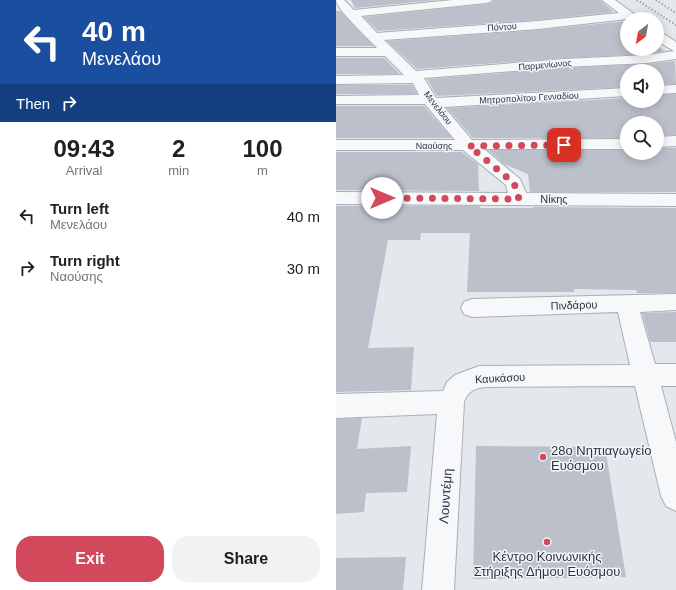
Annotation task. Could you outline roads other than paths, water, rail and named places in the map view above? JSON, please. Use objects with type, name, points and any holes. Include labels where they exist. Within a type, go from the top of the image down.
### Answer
[{"type":"street","points":[[343,9],[486,0]]},
{"type":"street","points":[[608,0],[625,12]]},
{"type":"street","name":"Μενελάου","points":[[343,9],[415,77],[430,101],[469,146],[514,183],[519,199]]},
{"type":"street","name":"Πόντου","points":[[374,37],[620,18]]},
{"type":"street","points":[[664,40],[676,48]]},
{"type":"street","points":[[336,52],[388,52]]},
{"type":"street","name":"Παρμενίωνος","points":[[336,80],[415,77],[565,63],[647,59],[676,55]]},
{"type":"street","points":[[664,90],[676,89]]},
{"type":"street","name":"Μητροπολίτου Γενναδίου","points":[[336,100],[430,101],[620,92]]},
{"type":"street","points":[[664,142],[676,141]]},
{"type":"street","name":"Ναούσης","points":[[336,145],[469,146],[620,144]]},
{"type":"street","name":"Νίκης","points":[[336,198],[676,200]]},
{"type":"street","name":"Πινδάρου","points":[[472,308],[676,302]]},
{"type":"street","points":[[627,303],[676,496]]},
{"type":"street","name":"Καυκάσου","points":[[451,402],[457,387],[468,379],[479,377],[676,375]]},
{"type":"street","points":[[336,406],[451,402]]},
{"type":"street","name":"Λουντέμη","points":[[438,590],[451,402]]},
{"type":"railway","points":[[637,0],[676,25]]},
{"type":"railway","points":[[656,0],[676,13]]},
{"type":"place","name":"28ο Νηπιαγωγείο Ευόσμου","points":[[543,457]]},
{"type":"place","name":"Κέντρο Κοινωνικής Στήριξης Δήμου Ευόσμου","points":[[547,542]]}]
